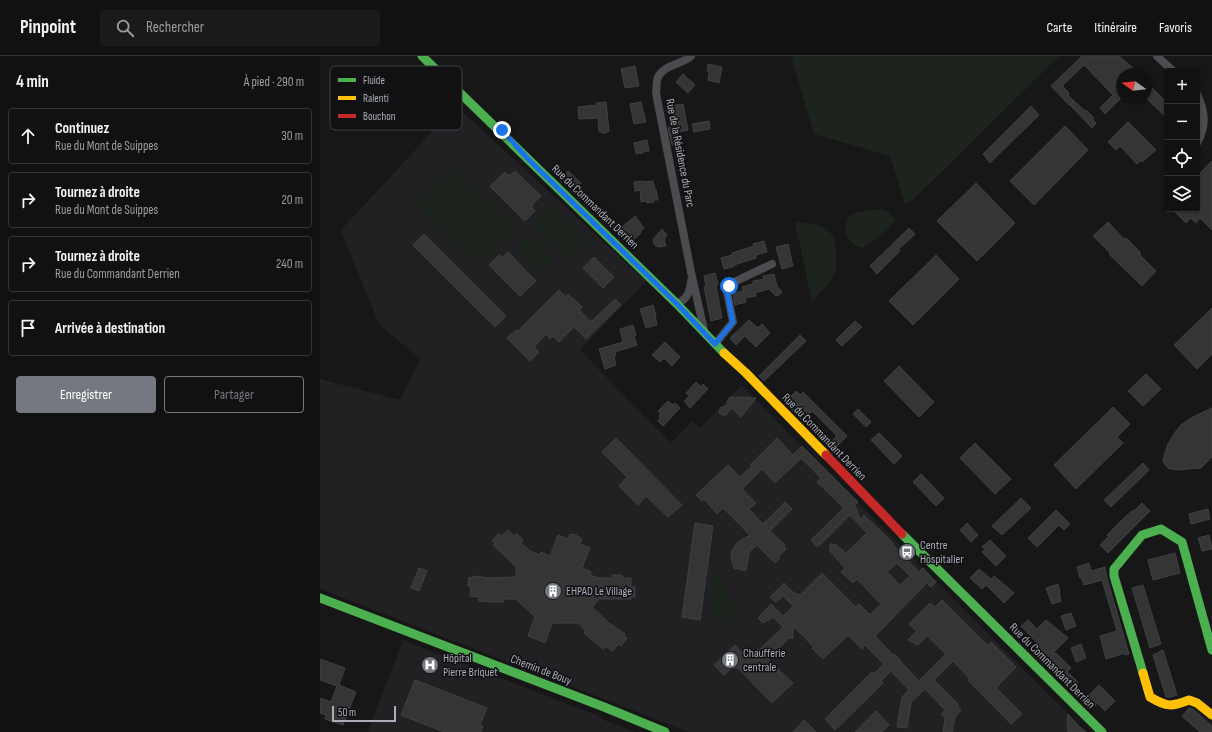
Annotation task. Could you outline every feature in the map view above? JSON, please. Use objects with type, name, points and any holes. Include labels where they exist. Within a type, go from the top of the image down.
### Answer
[{"type":"main road","name":"Rue du Commandant Derrien","points":[[422,56],[432,66]]},
{"type":"main road","name":"Rue du Commandant Derrien","points":[[431,56],[441,66]]},
{"type":"main road","name":"Rue du Commandant Derrien","points":[[462,87],[528,159]]},
{"type":"main road","name":"Rue du Commandant Derrien","points":[[462,95],[677,304],[896,528],[1102,732]]},
{"type":"main road","points":[[1212,650],[1182,542],[1161,529],[1142,535],[1114,569],[1114,576],[1150,697],[1162,704],[1176,705],[1189,700],[1197,702],[1212,715]]},
{"type":"main road","name":"Chemin de Bouy","points":[[320,598],[604,707],[664,732]]},
{"type":"street","name":"Rue de la Résidence du Parc","points":[[691,56],[682,62],[667,67],[658,77],[656,93],[691,272],[702,323],[707,336]]},
{"type":"street","points":[[1158,56],[1170,68]]},
{"type":"street","points":[[1199,140],[1202,135],[1205,120],[1200,100]]},
{"type":"street","points":[[715,344],[733,322],[727,292],[729,286],[734,282],[772,264]]},
{"type":"street","name":"Rue de la Résidence du Parc","points":[[677,304],[684,300],[690,291],[691,272]]},
{"type":"shaded area","points":[[791,56],[1059,56],[914,199],[905,204],[890,156],[814,134]]},
{"type":"shaded area","points":[[462,112],[646,281],[580,350],[671,443],[692,421],[701,428],[741,385],[1068,714],[1067,732],[689,732],[320,589],[320,379],[400,400],[420,359],[379,324],[341,230],[434,130],[462,130]]},
{"type":"shaded area","points":[[451,165],[516,227],[480,265],[415,203]]},
{"type":"shaded area","points":[[550,204],[586,240],[568,259],[532,223]]},
{"type":"shaded area","points":[[881,209],[889,212],[895,221],[876,239],[863,248],[854,245],[845,234],[849,216],[857,212]]},
{"type":"shaded area","points":[[795,223],[811,223],[822,227],[831,234],[835,242],[835,273],[827,286],[812,301]]},
{"type":"shaded area","points":[[530,234],[556,259],[543,273],[516,249]]},
{"type":"shaded area","points":[[719,569],[725,582],[727,595],[738,608],[737,613],[733,618],[727,621],[717,617],[710,606],[710,591],[713,576]]},
{"type":"shaded area","name":"Hôpital Pierre Briquet","points":[[403,640],[599,716],[604,720],[635,732],[368,732]]},
{"type":"building","points":[[1082,56],[1119,56],[1133,68],[1116,68],[1116,103],[1105,114],[1100,108],[1113,95],[1084,65],[1062,86],[1074,101],[1069,105],[1051,86]]},
{"type":"building","points":[[708,64],[722,67],[719,83],[708,80]]},
{"type":"building","points":[[635,66],[639,86],[625,88],[621,69]]},
{"type":"building","points":[[683,74],[695,85],[688,93],[676,82]]},
{"type":"building","points":[[1152,88],[1164,100],[1164,115],[1152,104]]},
{"type":"building","points":[[1074,101],[1094,118],[1092,119],[1096,123],[1092,128],[1070,105]]},
{"type":"building","points":[[606,102],[609,131],[606,133],[599,131],[598,118],[579,119],[578,107]]},
{"type":"building","points":[[641,102],[646,122],[634,124],[630,104]]},
{"type":"building","points":[[683,104],[688,130],[678,132],[680,144],[672,145],[668,128],[673,127],[670,106]]},
{"type":"building","points":[[1031,106],[1039,115],[990,163],[983,154]]},
{"type":"building","points":[[709,121],[710,129],[694,132],[692,124]]},
{"type":"building","points":[[1128,122],[1156,150],[1142,162],[1141,160],[1137,164],[1120,146],[1116,150],[1108,142]]},
{"type":"building","points":[[1065,126],[1088,150],[1034,205],[1010,181]]},
{"type":"building","points":[[647,140],[649,151],[643,152],[642,154],[636,154],[634,143]]},
{"type":"building","points":[[1212,161],[1212,230],[1200,218],[1196,223],[1191,218],[1186,223],[1175,212],[1200,212],[1200,173]]},
{"type":"building","points":[[515,171],[541,196],[531,206],[535,211],[525,221],[490,186],[505,172],[509,176]]},
{"type":"building","points":[[568,171],[581,183],[576,188],[574,186],[572,188],[569,186],[561,178]]},
{"type":"building","points":[[653,181],[658,200],[653,200],[654,202],[647,203],[647,201],[641,202],[640,190],[635,191],[634,182]]},
{"type":"building","points":[[976,183],[1015,223],[977,261],[937,221]]},
{"type":"building","points":[[635,216],[644,228],[633,240],[622,227]]},
{"type":"building","points":[[1108,222],[1124,239],[1126,238],[1141,253],[1139,254],[1156,271],[1142,286],[1093,236]]},
{"type":"building","points":[[909,228],[915,234],[898,250],[900,251],[877,274],[870,266]]},
{"type":"building","points":[[662,229],[667,235],[664,239],[666,246],[658,247],[653,242],[654,238]]},
{"type":"building","points":[[424,234],[506,316],[495,327],[413,245]]},
{"type":"building","points":[[764,241],[767,252],[756,255],[756,258],[724,269],[721,258],[754,246],[753,244]]},
{"type":"building","points":[[788,244],[793,266],[782,269],[776,247]]},
{"type":"building","points":[[508,252],[536,281],[520,296],[489,265],[499,255],[502,258]]},
{"type":"building","points":[[936,255],[959,279],[913,325],[889,301]]},
{"type":"building","points":[[594,257],[614,277],[603,288],[583,268]]},
{"type":"building","points":[[715,273],[718,284],[716,285],[722,318],[711,321],[704,287],[706,287],[704,276]]},
{"type":"building","points":[[774,274],[777,286],[782,292],[778,296],[776,296],[769,289],[755,293],[756,296],[745,298],[746,302],[735,305],[733,293],[743,291],[742,287],[753,284],[753,281],[764,279],[763,276]]},
{"type":"building","points":[[559,290],[566,297],[568,294],[582,307],[579,310],[591,322],[615,299],[621,305],[586,339],[574,327],[559,342],[553,336],[550,339],[546,334],[534,347],[539,352],[530,361],[507,338],[516,330],[518,331]]},
{"type":"building","points":[[653,305],[657,325],[646,328],[640,309]]},
{"type":"building","points":[[1212,308],[1212,354],[1197,369],[1174,345]]},
{"type":"building","points":[[749,320],[758,328],[762,324],[770,333],[756,347],[745,336],[736,345],[730,338]]},
{"type":"building","points":[[855,321],[862,327],[842,346],[836,340]]},
{"type":"building","points":[[633,325],[637,345],[615,352],[616,355],[614,356],[616,365],[605,369],[599,349],[623,342],[620,329]]},
{"type":"building","points":[[800,335],[806,341],[764,381],[759,376]]},
{"type":"building","points":[[665,342],[680,357],[672,366],[664,358],[660,362],[652,355]]},
{"type":"building","points":[[899,366],[934,402],[919,417],[884,381]]},
{"type":"building","points":[[1146,374],[1161,389],[1143,406],[1128,391]]},
{"type":"building","points":[[696,382],[701,387],[703,384],[708,389],[690,408],[684,401],[689,396],[686,393]]},
{"type":"building","points":[[796,391],[800,395],[803,392],[847,436],[833,450],[828,445],[837,436],[812,411],[803,421],[785,403]]},
{"type":"building","points":[[730,397],[756,398],[741,417],[731,408],[726,415],[722,415],[719,413],[720,408],[727,405]]},
{"type":"building","points":[[668,401],[673,405],[675,403],[680,408],[663,426],[658,421],[661,414],[658,411]]},
{"type":"building","points":[[1113,407],[1130,424],[1117,437],[1123,443],[1076,489],[1054,465]]},
{"type":"building","points":[[1212,408],[1212,457],[1201,468],[1176,470],[1168,468],[1163,459],[1168,444],[1176,431],[1181,425],[1191,418]]},
{"type":"building","points":[[858,409],[871,422],[866,427],[853,414]]},
{"type":"building","points":[[879,433],[902,456],[894,464],[871,440]]},
{"type":"building","points":[[616,438],[682,505],[668,517],[646,496],[638,505],[619,486],[627,477],[602,452]]},
{"type":"building","points":[[777,438],[793,455],[802,446],[858,502],[855,505],[860,519],[864,515],[893,543],[892,544],[919,572],[923,568],[936,582],[931,587],[927,583],[875,636],[919,681],[946,654],[927,636],[918,645],[908,640],[917,631],[909,624],[930,603],[935,607],[942,600],[988,646],[991,642],[1016,667],[996,688],[1022,714],[1011,724],[968,680],[969,678],[953,661],[934,680],[959,705],[957,706],[961,710],[955,717],[952,732],[943,732],[945,718],[941,714],[945,710],[925,689],[911,702],[907,728],[897,727],[902,697],[909,690],[891,671],[881,681],[883,683],[835,730],[825,719],[872,672],[874,674],[884,664],[865,645],[862,649],[848,635],[823,659],[812,648],[814,647],[793,626],[793,638],[789,638],[768,660],[793,683],[772,703],[738,668],[732,668],[724,675],[714,665],[735,645],[748,659],[783,627],[773,617],[763,623],[758,618],[771,604],[783,616],[793,606],[783,596],[776,602],[770,597],[784,583],[794,593],[800,595],[822,573],[856,607],[859,604],[870,615],[881,604],[857,579],[853,583],[841,572],[845,568],[830,551],[830,544],[836,545],[846,553],[867,533],[850,515],[819,546],[816,546],[811,540],[844,508],[817,482],[821,478],[801,458],[775,483],[762,469],[742,489],[756,503],[749,509],[763,524],[785,502],[792,509],[770,531],[785,545],[784,546],[786,549],[778,557],[780,558],[775,563],[757,545],[749,552],[746,571],[734,568],[731,558],[732,550],[738,542],[750,535],[723,508],[717,514],[704,499],[702,501],[696,495],[728,465],[740,477],[752,466],[750,465]],"holes":[[[897,563],[910,576],[900,585],[887,572]]]},
{"type":"building","points":[[975,443],[1011,479],[995,494],[960,458]]},
{"type":"building","points":[[1143,463],[1149,470],[1111,507],[1104,500]]},
{"type":"building","points":[[921,474],[944,498],[936,506],[913,482]]},
{"type":"building","points":[[1021,498],[1031,508],[1002,535],[992,526]]},
{"type":"building","points":[[1142,503],[1150,511],[1108,553],[1100,545],[1109,536],[1107,535],[1124,518]]},
{"type":"building","points":[[1208,509],[1210,519],[1191,524],[1189,514]]},
{"type":"building","points":[[1056,510],[1070,524],[1064,530],[1059,525],[1037,547],[1028,538]]},
{"type":"building","points":[[695,523],[713,526],[700,620],[682,617]]},
{"type":"building","points":[[967,523],[978,535],[971,542],[960,530]]},
{"type":"building","name":"EHPAD Le Village","points":[[508,530],[514,536],[517,534],[523,540],[521,543],[530,551],[540,555],[541,552],[550,556],[558,535],[568,539],[570,534],[576,535],[582,539],[580,544],[590,548],[582,568],[591,572],[590,575],[599,578],[612,578],[612,575],[622,575],[622,578],[631,578],[631,587],[635,587],[635,597],[631,597],[631,599],[599,599],[592,607],[609,623],[625,634],[624,636],[627,638],[621,646],[618,644],[613,651],[605,646],[603,649],[584,633],[586,631],[578,623],[552,623],[545,643],[528,636],[535,617],[516,599],[503,599],[503,602],[492,602],[479,601],[479,597],[470,596],[471,587],[468,586],[469,577],[516,577],[516,567],[493,545],[495,543],[492,541],[498,534],[501,536]]},
{"type":"building","points":[[1209,535],[1212,549],[1202,551],[1198,538]]},
{"type":"building","points":[[990,540],[1006,556],[996,566],[982,552],[985,549],[982,547]]},
{"type":"building","points":[[1175,553],[1180,573],[1153,580],[1148,560]]},
{"type":"building","points":[[1089,563],[1091,571],[1105,567],[1129,654],[1125,655],[1125,653],[1106,659],[1100,636],[1117,631],[1102,580],[1084,585],[1081,577],[1080,578],[1077,567]]},
{"type":"building","points":[[419,568],[427,571],[419,591],[411,588]]},
{"type":"building","points":[[979,569],[991,579],[994,576],[1014,593],[1004,603],[986,585],[982,589],[970,578]]},
{"type":"building","points":[[1058,584],[1061,601],[1052,604],[1046,588]]},
{"type":"building","points":[[1143,585],[1161,644],[1150,648],[1132,588]]},
{"type":"building","points":[[1071,613],[1076,626],[1066,630],[1061,616]]},
{"type":"building","points":[[1028,620],[1037,629],[1046,620],[1068,638],[1052,654],[1056,653],[1071,668],[1067,672],[1078,682],[1071,690],[1055,675],[1058,672],[1047,660],[1043,664],[1033,653],[1040,646],[1021,626]]},
{"type":"building","points":[[1081,644],[1086,658],[1076,662],[1071,648]]},
{"type":"building","points":[[1163,650],[1177,695],[1170,697],[1166,697],[1153,655]]},
{"type":"building","points":[[320,659],[345,668],[339,685],[356,692],[343,725],[325,719],[326,715],[320,713],[320,698],[331,702],[337,686],[320,680]]},
{"type":"building","points":[[415,680],[487,708],[480,725],[483,726],[481,732],[444,732],[401,715]]},
{"type":"building","points":[[1099,685],[1115,701],[1105,711],[1097,703],[1095,706],[1086,698]]},
{"type":"building","points":[[1189,708],[1193,709],[1212,726],[1212,732],[1200,732],[1182,716]]},
{"type":"building","points":[[876,711],[889,725],[882,732],[855,732]]},
{"type":"building","points":[[1068,714],[1079,726],[1086,732],[1068,732]]},
{"type":"building","points":[[804,720],[816,732],[793,732]]},
{"type":"traffic: fast","points":[[422,56],[432,66]]},
{"type":"traffic: fast","points":[[462,95],[677,304],[724,353]]},
{"type":"traffic: fast","points":[[1143,673],[1114,576],[1114,569],[1142,535],[1161,529],[1182,542],[1212,650]]},
{"type":"traffic: fast","points":[[902,534],[1102,732]]},
{"type":"traffic: fast","points":[[320,598],[604,707],[665,732]]},
{"type":"traffic: slow","points":[[724,353],[746,373],[826,455]]},
{"type":"traffic: slow","points":[[1143,673],[1150,697],[1161,703],[1169,705],[1178,704],[1189,700],[1197,703],[1212,715]]},
{"type":"traffic: jam","points":[[826,455],[902,534]]},
{"type":"place","name":"Centre Hospitalier","points":[[907,552]]},
{"type":"place","name":"EHPAD Le Village","points":[[553,591]]},
{"type":"place","name":"Chaufferie centrale","points":[[730,660]]},
{"type":"place","name":"Hôpital Pierre Briquet","points":[[430,665]]},
{"type":"route","points":[[502,130],[528,159],[677,304],[715,344],[733,322],[727,292],[729,286]]}]
